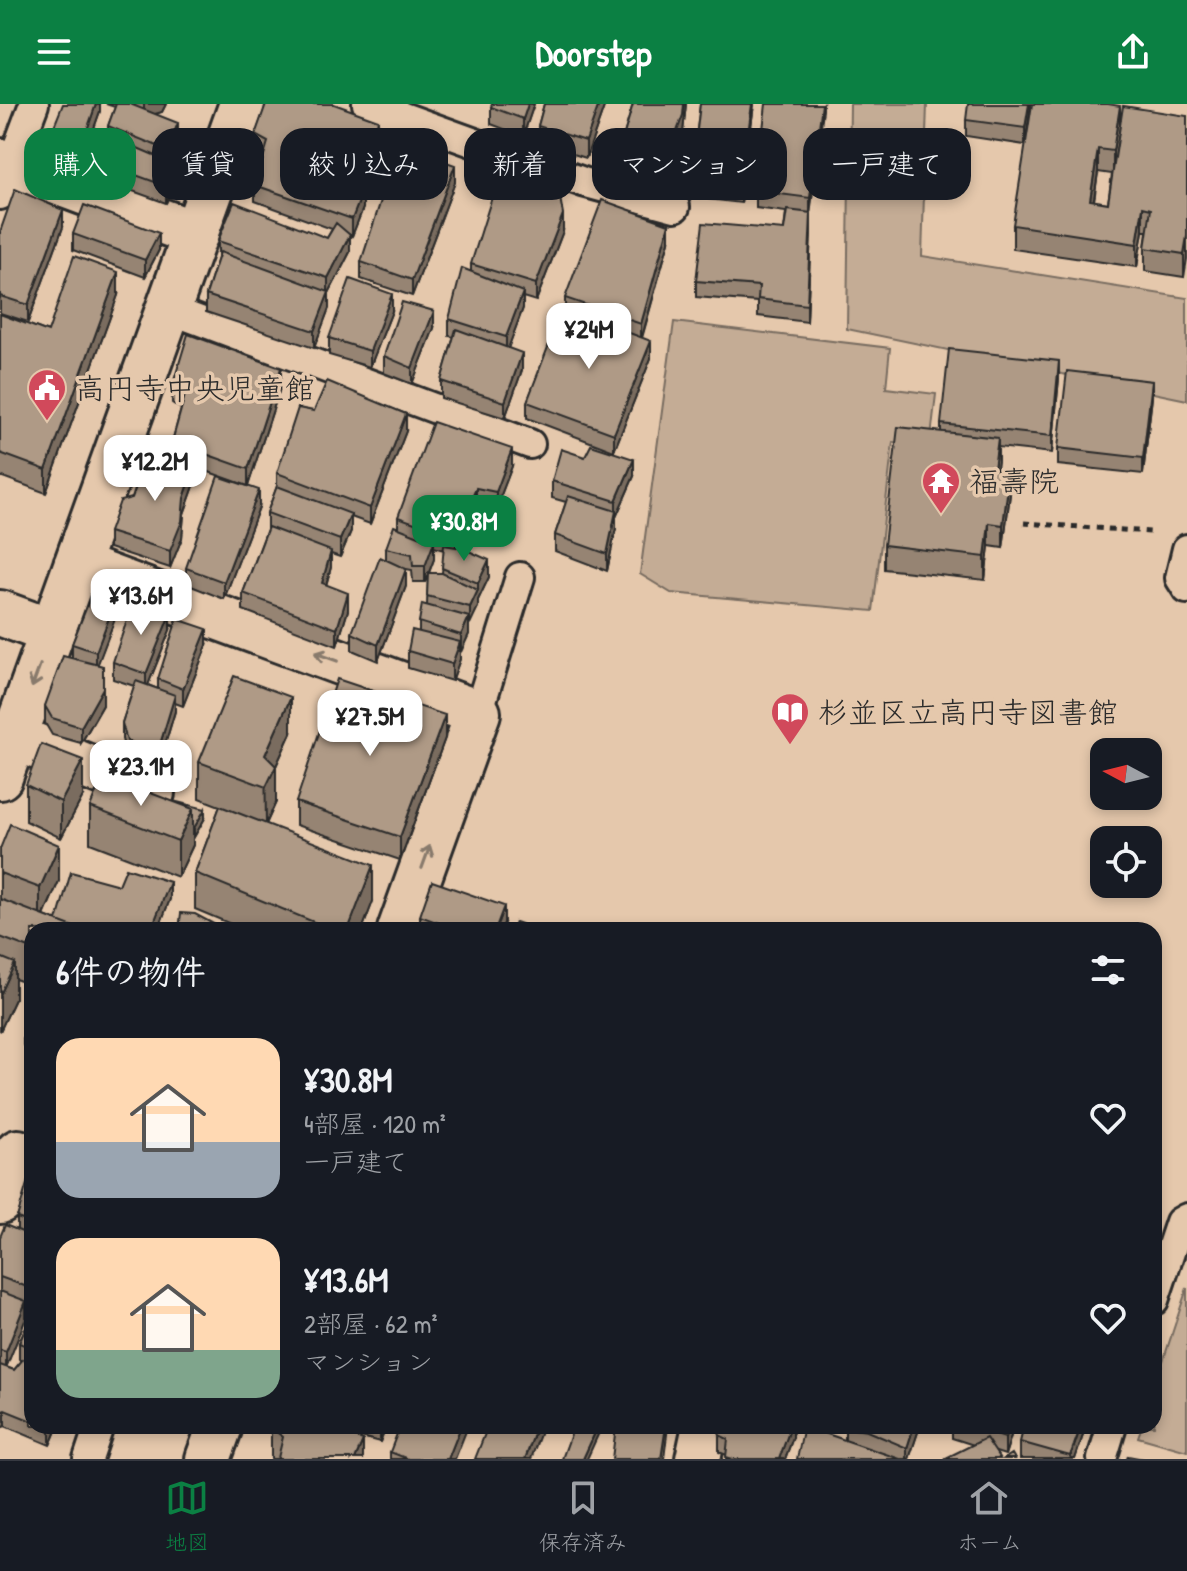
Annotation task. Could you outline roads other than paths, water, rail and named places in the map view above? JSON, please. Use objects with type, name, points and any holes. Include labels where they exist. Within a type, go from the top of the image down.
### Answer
[{"type":"street","points":[[152,793],[7,757],[242,104]]},
{"type":"street","points":[[4,174],[196,234]]},
{"type":"street","points":[[76,565],[478,713],[403,922]]},
{"type":"street","points":[[0,613],[52,632]]},
{"type":"street","points":[[0,1201],[17,1151]]},
{"type":"street","points":[[208,1459],[217,1434]]},
{"type":"street","points":[[698,1459],[703,1434]]},
{"type":"lane","points":[[4,174],[34,104]]},
{"type":"lane","points":[[367,104],[583,182],[675,207]]},
{"type":"lane","points":[[168,309],[530,444]]},
{"type":"lane","points":[[1187,549],[1180,578],[1187,589]]},
{"type":"lane","points":[[478,713],[520,577]]},
{"type":"lane","points":[[1162,1276],[1180,1222],[1187,1218]]},
{"type":"lane","points":[[88,1459],[96,1434]]},
{"type":"lane","points":[[1102,1459],[1110,1434]]},
{"type":"place","name":"高円寺中央児童館","points":[[47,422]]},
{"type":"place","name":"福壽院","points":[[941,515]]},
{"type":"place","name":"杉並区立高円寺図書館","points":[[790,746]]}]
